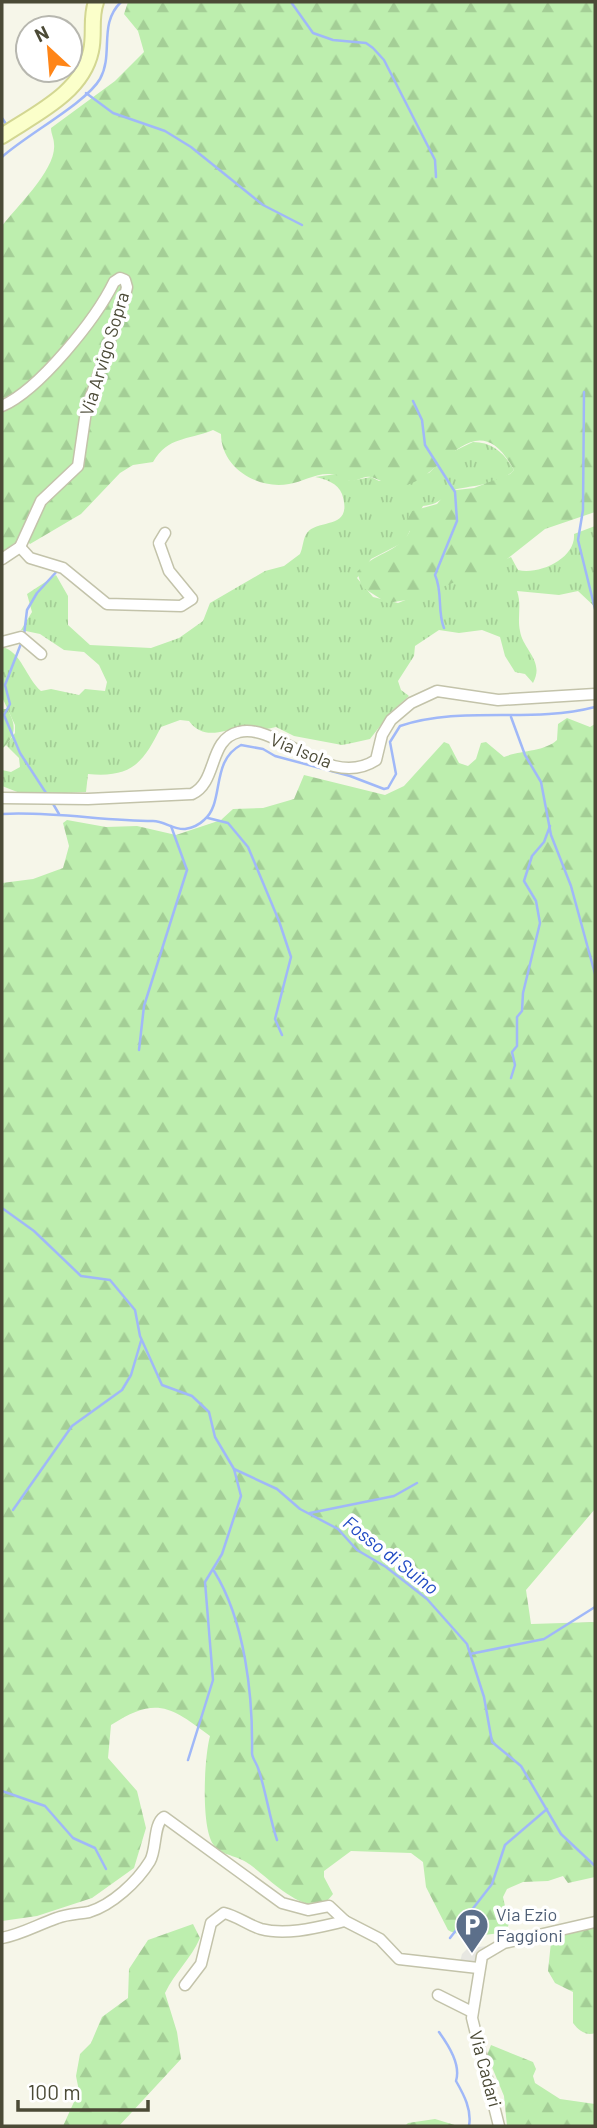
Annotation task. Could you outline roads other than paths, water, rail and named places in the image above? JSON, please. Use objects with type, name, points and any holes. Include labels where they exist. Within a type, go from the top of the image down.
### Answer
[{"type":"main road","points":[[2,136],[55,100],[84,71],[92,47],[92,16],[96,2]]},
{"type":"street","name":"Via Arvigo Sopra","points":[[2,407],[26,393],[92,322],[114,282],[125,280],[125,296],[86,411],[78,466],[41,501],[20,548]]},
{"type":"street","points":[[2,559],[20,548],[30,558],[63,568],[107,604],[181,606],[192,599],[169,571],[162,557],[159,543],[165,533]]},
{"type":"street","points":[[2,642],[21,637],[41,654]]},
{"type":"street","name":"Via Isola","points":[[2,798],[88,799],[192,794],[206,783],[217,752],[225,739],[242,731],[255,732],[311,758],[356,769],[376,760],[385,728],[400,711],[437,691],[498,700],[595,694]]},
{"type":"street","points":[[2,1938],[25,1933],[39,1924],[62,1916],[89,1912],[111,1902],[148,1864],[155,1852],[159,1822],[164,1817],[282,1903],[308,1910],[329,1906],[345,1921],[380,1939],[399,1959],[478,1968],[482,1956],[495,1947],[595,1922]]},
{"type":"street","points":[[185,1985],[201,1964],[211,1923],[221,1914],[228,1914],[247,1924],[274,1931],[315,1928],[345,1921]]},
{"type":"street","name":"Via Cadari","points":[[478,1968],[472,2012],[499,2126]]},
{"type":"street","name":"Via Cadari","points":[[438,1995],[472,2012]]},
{"type":"waterway","points":[[2,157],[82,98],[100,79],[106,60],[110,20],[121,2]]},
{"type":"waterway","points":[[291,2],[313,33],[333,40],[366,43],[384,60],[435,160],[436,177]]},
{"type":"waterway","points":[[86,93],[113,113],[165,131],[191,147],[263,205],[302,225]]},
{"type":"waterway","points":[[2,118],[8,127]]},
{"type":"waterway","points":[[584,392],[583,510],[578,540],[595,609]]},
{"type":"waterway","points":[[413,401],[422,420],[425,445],[455,492],[457,521],[435,575],[444,628]]},
{"type":"waterway","points":[[24,635],[27,610],[37,593],[59,569]]},
{"type":"waterway","points":[[22,641],[5,685],[10,704],[4,715],[20,753],[48,796]]},
{"type":"waterway","points":[[2,814],[153,821],[185,829],[200,823],[210,813],[225,761],[231,752],[241,745],[263,749],[275,756],[350,776],[384,789],[388,788],[396,774],[390,742],[400,726],[448,717],[546,714],[595,707]]},
{"type":"waterway","points":[[511,717],[525,755],[541,782],[551,835],[571,886],[595,974]]},
{"type":"waterway","points":[[52,802],[59,814]]},
{"type":"waterway","points":[[208,818],[228,823],[248,847],[279,921],[291,957],[275,1019],[282,1035]]},
{"type":"waterway","points":[[139,1050],[144,1006],[187,870],[171,826]]},
{"type":"waterway","points":[[511,1078],[515,1065],[512,1052],[517,1046],[517,1017],[522,1011],[523,993],[540,923],[536,901],[524,881],[532,856],[544,842],[550,826]]},
{"type":"waterway","name":"Fosso di Suino","points":[[2,1208],[34,1231],[81,1276],[110,1280],[135,1310],[140,1336],[162,1385],[192,1396],[209,1412],[215,1437],[234,1469],[277,1489],[300,1509],[338,1529],[357,1550],[386,1567],[427,1599],[467,1644],[484,1697],[492,1742],[521,1766],[561,1834],[595,1866]]},
{"type":"waterway","points":[[13,1510],[72,1426],[122,1390],[131,1375],[141,1341]]},
{"type":"waterway","points":[[188,1760],[213,1680],[205,1582],[222,1554],[241,1496],[234,1469]]},
{"type":"waterway","points":[[310,1513],[394,1496],[417,1483]]},
{"type":"waterway","points":[[214,1571],[225,1591],[240,1635],[249,1683],[252,1755],[261,1777],[277,1840]]},
{"type":"waterway","points":[[470,1654],[544,1639],[595,1607]]},
{"type":"waterway","points":[[2,1791],[45,1806],[73,1838],[95,1848],[106,1869]]},
{"type":"waterway","points":[[450,1938],[492,1884],[505,1845],[547,1809]]},
{"type":"waterway","points":[[439,2032],[455,2062],[456,2081],[468,2108],[469,2126]]},
{"type":"place","name":"Via Ezio Faggioni","points":[[472,1955]]}]
